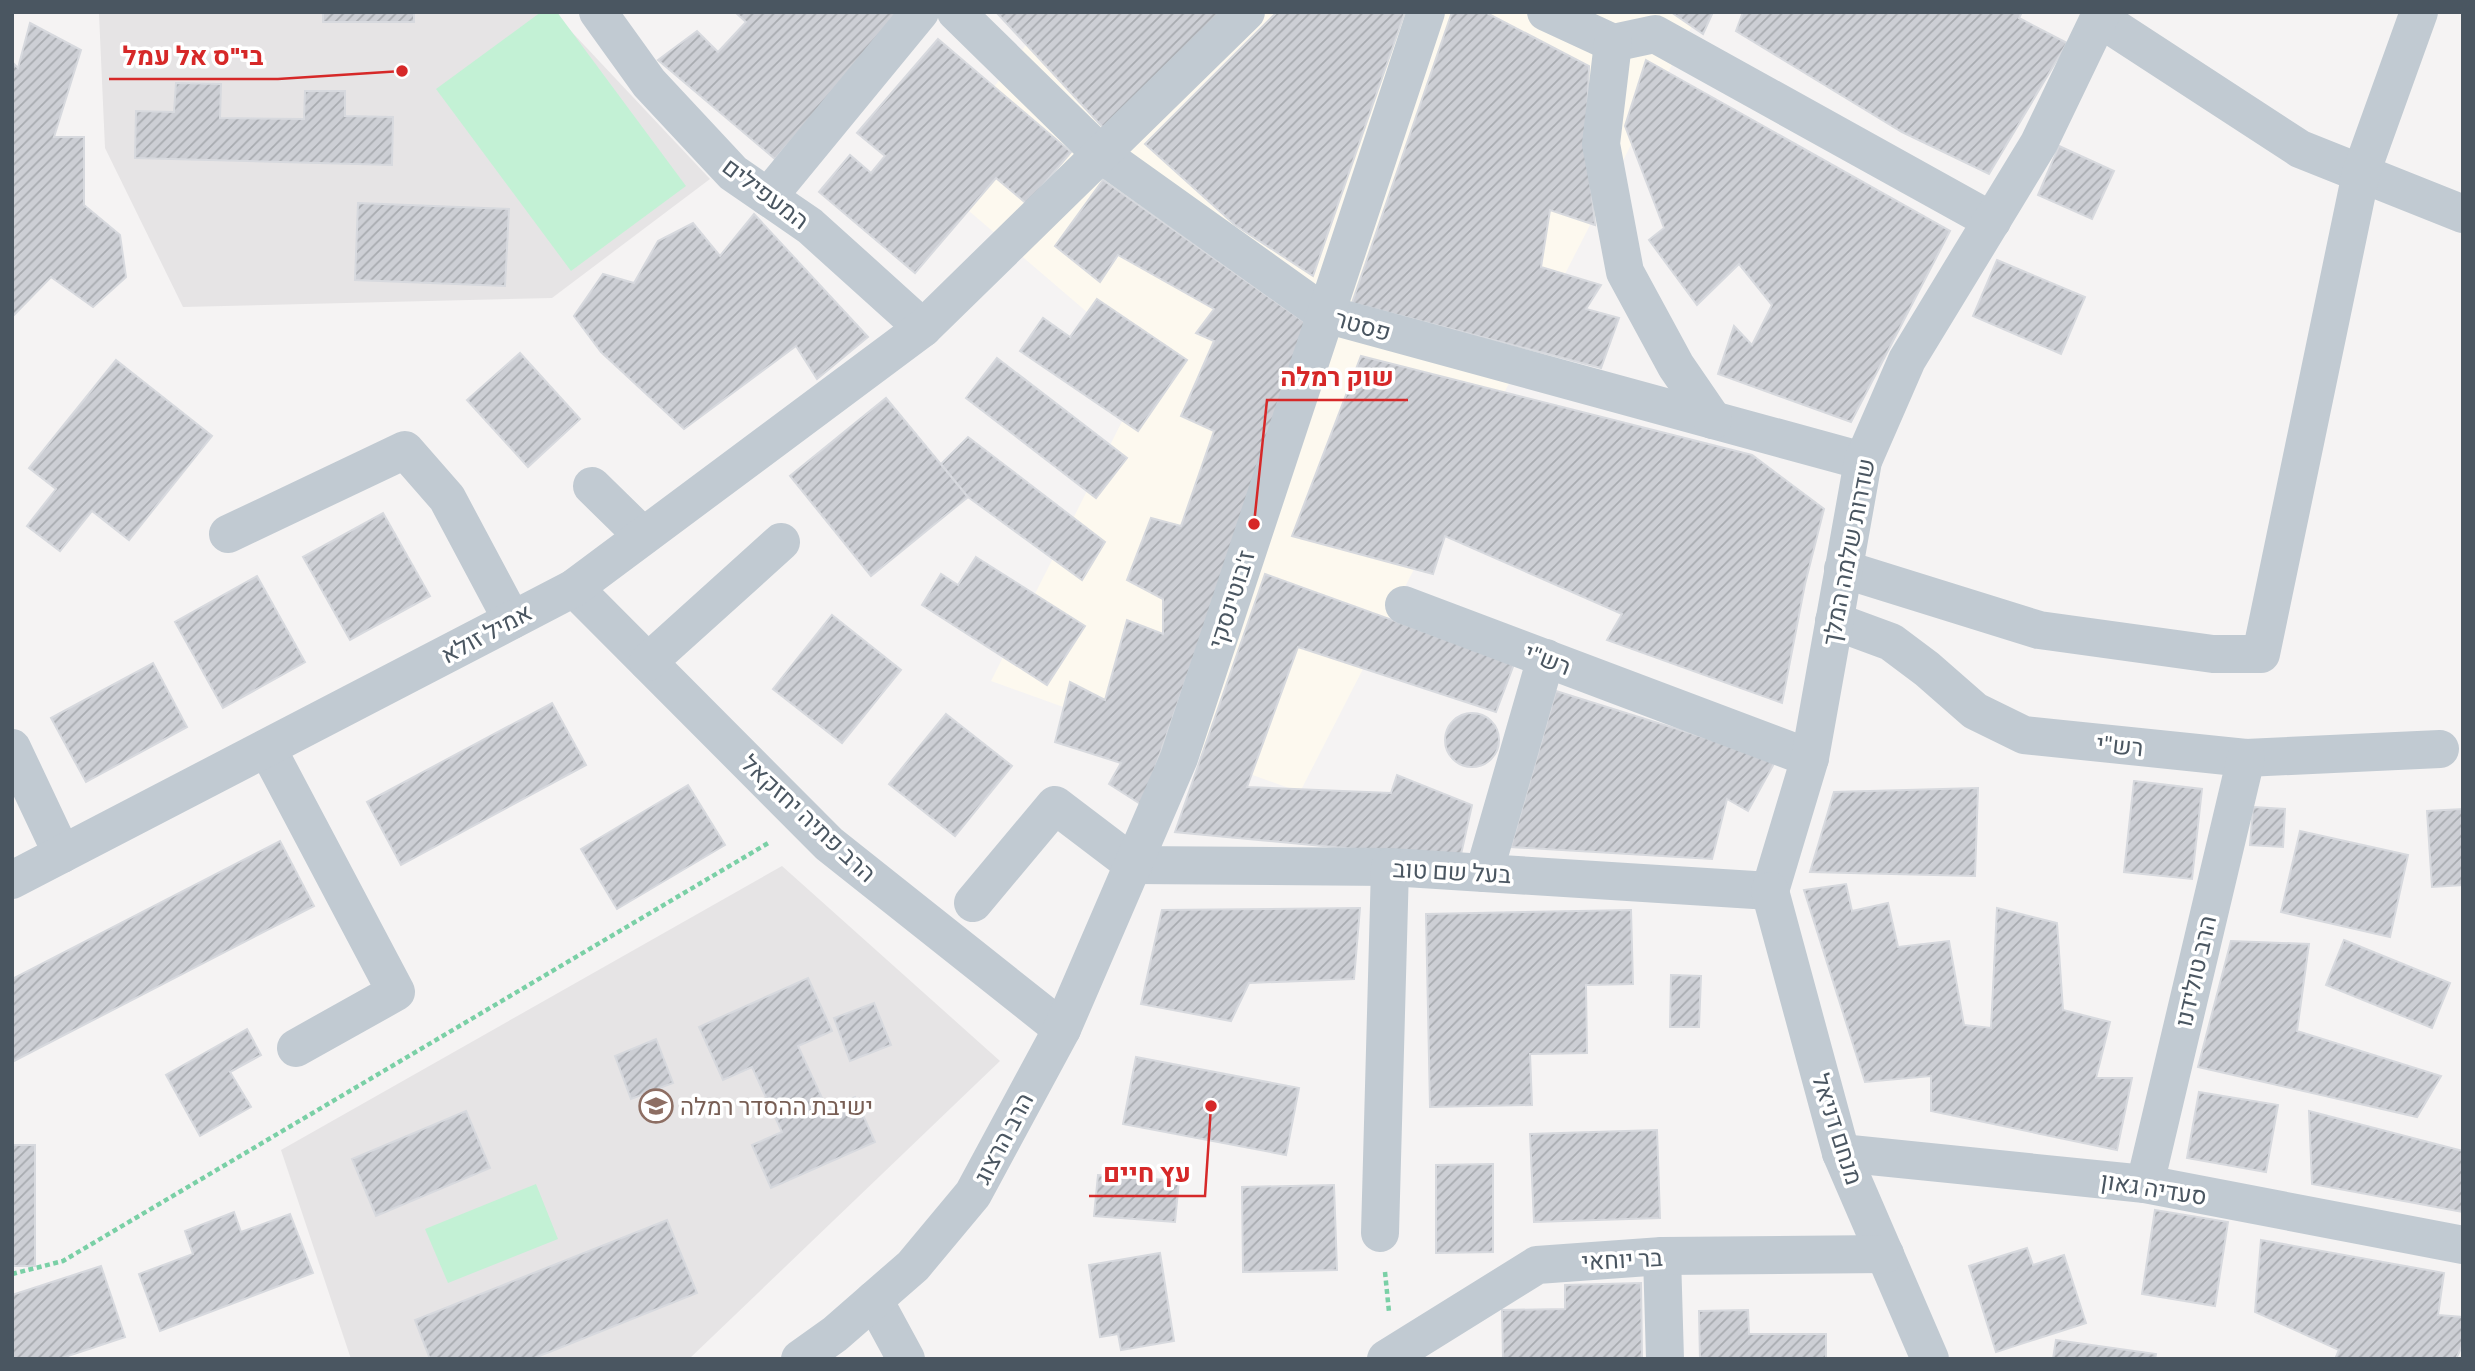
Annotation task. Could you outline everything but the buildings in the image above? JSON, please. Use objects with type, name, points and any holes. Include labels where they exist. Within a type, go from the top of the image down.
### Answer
[{"type":"street","name":"המעפילים","points":[[598,12],[649,83],[733,173],[810,226],[923,328]]},
{"type":"street","points":[[768,197],[920,12]]},
{"type":"street","name":"פסטר","points":[[956,12],[1101,154],[1325,314],[1863,461]]},
{"type":"street","name":"אמיל זולא","points":[[12,880],[574,587],[923,328],[1246,12]]},
{"type":"street","name":"ז'בוטינסקי","points":[[1134,864],[1179,758],[1426,12]]},
{"type":"street","points":[[1546,12],[1613,43],[1655,33],[1992,220]]},
{"type":"street","points":[[1843,569],[2039,630],[2213,654],[2261,654],[2361,173],[2420,12]]},
{"type":"street","points":[[2101,15],[2300,149],[2463,214]]},
{"type":"street","name":"שדרות שלמה המלך","points":[[1770,891],[1810,758],[1863,461],[1907,360],[2039,143],[2101,15]]},
{"type":"street","points":[[1613,43],[1601,144],[1625,272],[1676,366],[1713,420]]},
{"type":"street","points":[[228,534],[405,450],[447,498],[512,620]]},
{"type":"street","points":[[592,486],[643,536]]},
{"type":"street","points":[[648,662],[781,542]]},
{"type":"street","name":"הרב פתיה יחזקאל","points":[[574,587],[829,844],[1062,1029]]},
{"type":"street","name":"רש\"י","points":[[1404,605],[1810,758]]},
{"type":"street","name":"רש\"י","points":[[1834,621],[1891,642],[1975,711],[2024,735],[2246,758],[2440,749]]},
{"type":"street","points":[[1485,873],[1546,658]]},
{"type":"street","points":[[12,747],[62,854]]},
{"type":"street","points":[[267,748],[396,992],[296,1048]]},
{"type":"street","name":"הרב טולידנו","points":[[2144,1184],[2246,758]]},
{"type":"street","points":[[973,903],[1055,805],[1134,864]]},
{"type":"street","name":"בעל שם טוב","points":[[1134,864],[1390,867],[1770,891]]},
{"type":"street","name":"הרב הרצוג","points":[[800,1359],[835,1335],[913,1266],[973,1194],[1062,1029],[1134,864]]},
{"type":"street","points":[[1380,1233],[1390,867]]},
{"type":"street","name":"מנחם דניאל","points":[[1770,891],[1841,1153],[1930,1359]]},
{"type":"street","name":"סעדיה גאון","points":[[1841,1153],[2144,1184],[2463,1245]]},
{"type":"street","name":"בר יוחאי","points":[[1390,1356],[1537,1265],[1662,1256],[1885,1254]]},
{"type":"street","points":[[1662,1256],[1665,1359]]},
{"type":"street","points":[[874,1300],[906,1359]]},
{"type":"path","points":[[12,1274],[62,1261],[805,821]]},
{"type":"path","points":[[1380,1233],[1390,1356]]},
{"type":"shaded area","points":[[101,12],[553,12],[710,179],[552,298],[183,307],[105,148]]},
{"type":"shaded area","points":[[1051,12],[1699,12],[1300,792],[991,681],[1150,366],[927,175]]},
{"type":"shaded area","name":"ישיבת ההסדר רמלה","points":[[782,866],[1000,1061],[689,1359],[351,1359],[281,1150]]},
{"type":"green space","points":[[541,12],[557,12],[686,186],[571,271],[436,89]]},
{"type":"green space","points":[[536,1184],[558,1239],[448,1283],[425,1229]]},
{"type":"place","name":"בי\"ס אל עמל","points":[[402,71]]},
{"type":"place","name":"שוק רמלה","points":[[1254,524]]},
{"type":"place","name":"ישיבת ההסדר רמלה","points":[[656,1106]]},
{"type":"place","name":"עץ חיים","points":[[1211,1106]]}]
